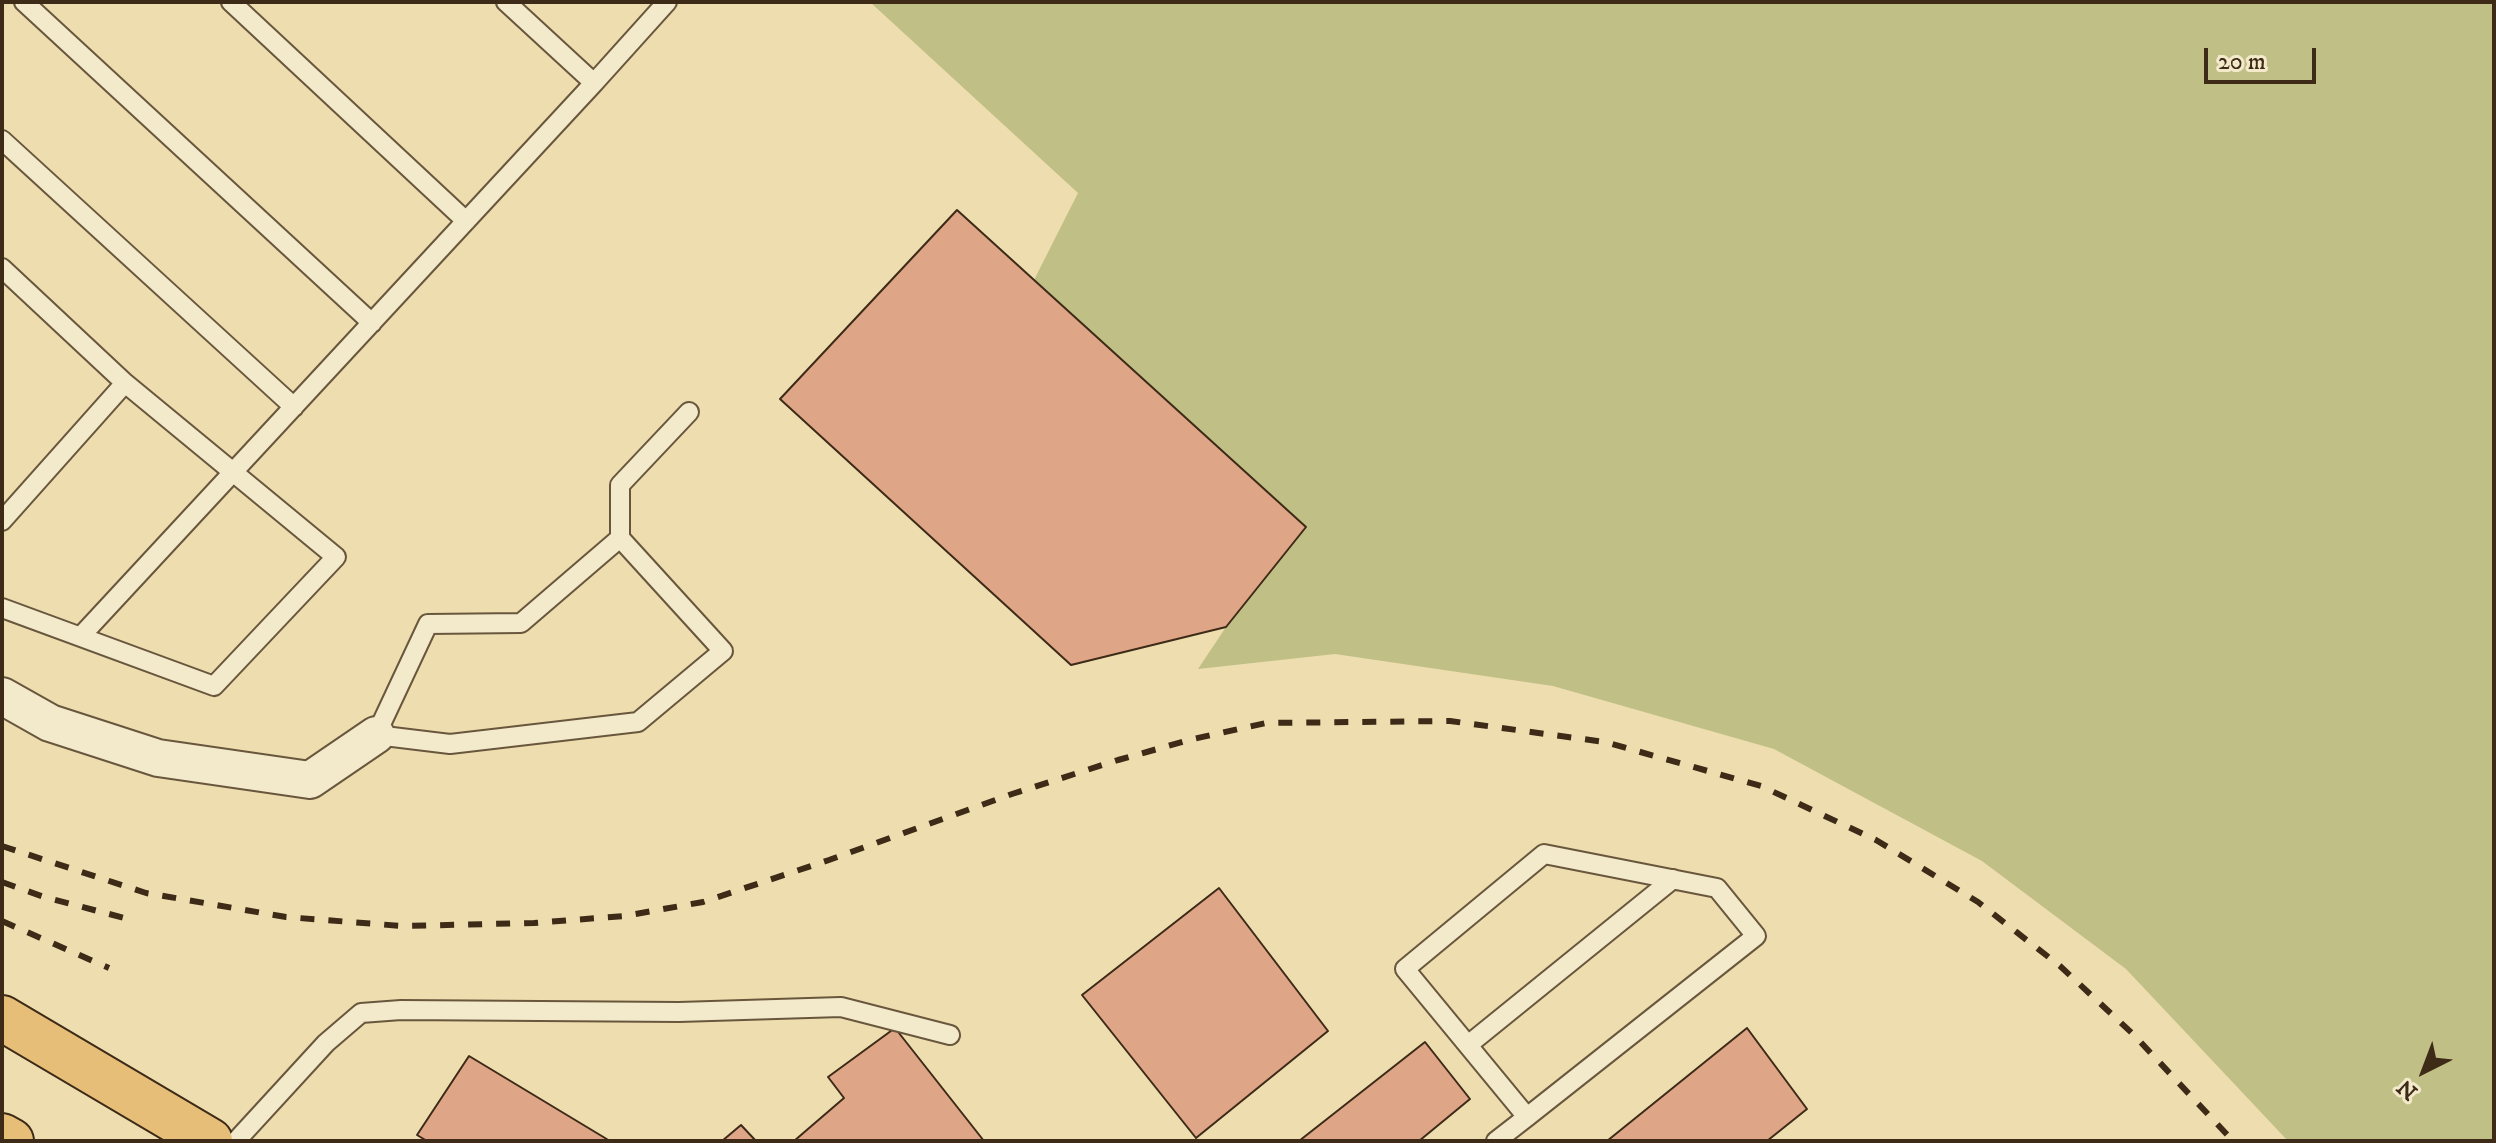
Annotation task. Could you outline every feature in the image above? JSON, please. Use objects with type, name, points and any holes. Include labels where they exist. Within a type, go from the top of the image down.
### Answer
[{"type":"main road","points":[[2,1018],[210,1141]]},
{"type":"main road","points":[[2,1136],[11,1141]]},
{"type":"street","points":[[2,696],[50,723],[158,758],[310,780],[376,735]]},
{"type":"lane","points":[[24,2],[372,323]]},
{"type":"lane","points":[[231,2],[466,221]]},
{"type":"lane","points":[[506,2],[594,83]]},
{"type":"lane","points":[[81,636],[667,2]]},
{"type":"lane","points":[[2,140],[294,407]]},
{"type":"lane","points":[[2,268],[125,383],[336,557],[214,686],[2,608]]},
{"type":"lane","points":[[2,521],[125,383]]},
{"type":"lane","points":[[620,538],[521,623],[428,624],[376,735],[450,744],[638,722],[723,651],[620,538],[620,485],[689,412]]},
{"type":"lane","points":[[1496,1141],[1527,1117],[1756,936],[1717,888],[1544,854],[1405,969],[1527,1117]]},
{"type":"lane","points":[[1468,1045],[1673,879]]},
{"type":"lane","points":[[236,1141],[326,1043],[361,1013],[401,1010],[679,1012],[841,1007],[950,1035]]},
{"type":"shaded area","points":[[870,2],[2494,2],[2494,1141],[2288,1141],[2126,969],[1982,861],[1774,749],[1553,686],[1335,654],[1198,669],[1226,627],[1305,527],[1034,280],[1078,193]]},
{"type":"building","points":[[957,210],[1306,527],[1226,627],[1071,665],[780,399]]},
{"type":"building","points":[[1219,888],[1328,1031],[1196,1138],[1082,995]]},
{"type":"building","points":[[895,1028],[984,1141],[794,1141],[844,1098],[828,1077]]},
{"type":"building","points":[[1747,1028],[1807,1109],[1767,1141],[1607,1141]]},
{"type":"building","points":[[1425,1042],[1470,1099],[1419,1141],[1299,1141]]},
{"type":"building","points":[[469,1056],[610,1141],[427,1141],[417,1135]]},
{"type":"building","points":[[741,1125],[756,1141],[722,1141]]},
{"type":"railway","points":[[2,846],[146,893],[286,917],[402,926],[534,923],[624,916],[703,902],[1012,794],[1193,739],[1266,723],[1450,721],[1605,742],[1761,786],[1876,840],[1978,902],[2060,966],[2134,1035],[2233,1141]]},
{"type":"railway","points":[[2,882],[44,897],[136,921]]},
{"type":"railway","points":[[2,921],[109,968]]}]
